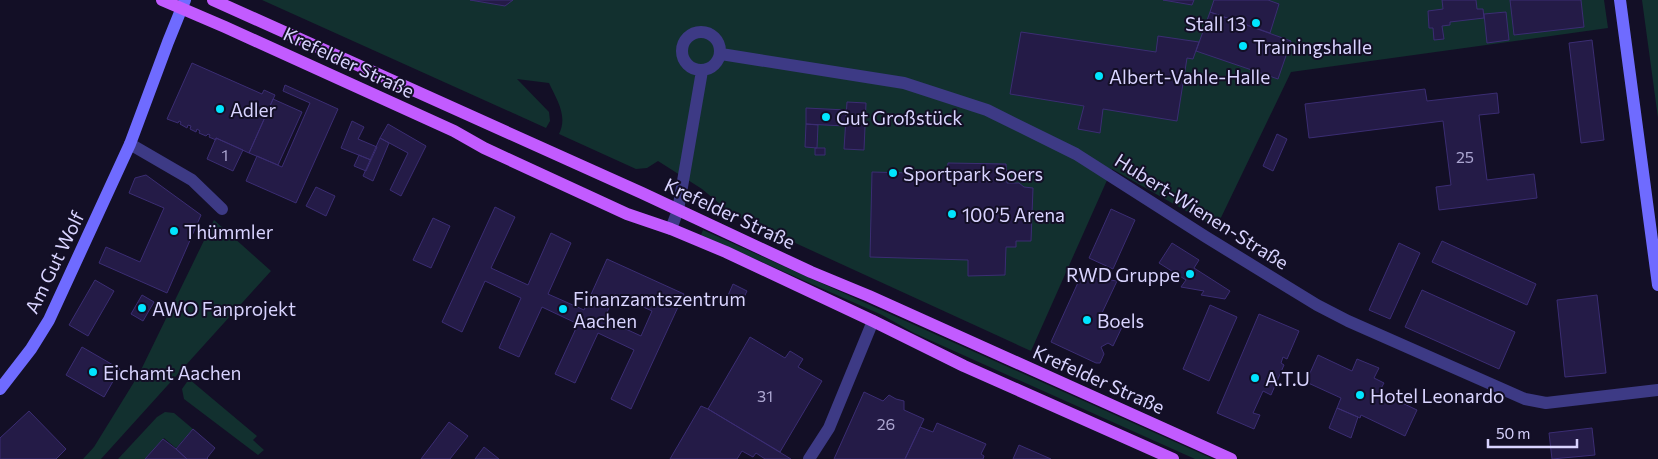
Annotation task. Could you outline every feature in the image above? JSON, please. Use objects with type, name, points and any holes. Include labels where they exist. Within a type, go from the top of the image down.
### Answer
[{"type":"main road","name":"Krefelder Straße","points":[[162,0],[184,4],[225,26],[446,127],[484,148],[627,214],[671,229],[735,256],[973,370],[1173,459]]},
{"type":"main road","name":"Krefelder Straße","points":[[213,0],[678,210],[810,272],[869,296],[1231,459]]},
{"type":"street","points":[[1620,0],[1658,285]]},
{"type":"street","name":"Am Gut Wolf","points":[[0,389],[31,349],[49,320],[130,144],[184,4]]},
{"type":"street","points":[[696,32],[705,32],[712,35],[719,43],[721,54],[718,62],[711,68],[702,71],[693,69],[686,64],[682,55],[682,46],[687,37],[696,32]]},
{"type":"street","name":"Hubert-Wienen-Straße","points":[[721,54],[904,83],[987,110],[1076,154],[1317,305],[1348,321],[1525,399],[1546,403],[1658,390]]},
{"type":"street","points":[[671,229],[678,210],[702,71]]},
{"type":"street","points":[[130,144],[192,180],[222,209]]},
{"type":"street","points":[[809,459],[829,428],[873,321]]},
{"type":"green space","name":"Sportpark Soers","points":[[262,0],[1604,0],[1608,28],[1291,72],[1216,228],[1112,169],[1031,351],[732,214],[702,189],[658,161],[647,168],[636,169],[559,134],[562,114],[549,83],[517,79],[549,112],[550,121],[546,128]]},
{"type":"green space","points":[[1642,0],[1658,0],[1658,118]]},
{"type":"green space","points":[[214,220],[271,271],[101,459],[83,459],[94,447],[139,374]]},
{"type":"green space","points":[[703,230],[1213,459],[1195,459],[914,333],[882,315],[701,235]]},
{"type":"green space","points":[[189,379],[257,436],[253,440],[264,450],[258,455],[184,399],[182,389]]},
{"type":"green space","points":[[165,412],[174,413],[193,429],[176,448],[164,438],[145,459],[118,459],[157,417]]},
{"type":"building","points":[[470,0],[513,0],[505,6]]},
{"type":"building","points":[[1163,0],[1194,0],[1192,5]]},
{"type":"building","name":"Stall 13","points":[[1214,0],[1268,0],[1279,4],[1270,33],[1210,12]]},
{"type":"building","points":[[1442,0],[1476,0],[1477,9],[1483,9],[1484,18],[1450,22],[1450,25],[1442,26],[1444,39],[1434,40],[1433,28],[1429,28],[1428,11],[1443,9]]},
{"type":"building","points":[[1510,0],[1581,0],[1584,27],[1514,35]]},
{"type":"building","name":"Trainingshalle","points":[[1210,12],[1291,41],[1278,79],[1196,51]]},
{"type":"building","points":[[1506,12],[1509,40],[1487,43],[1484,14]]},
{"type":"building","name":"Albert-Vahle-Halle","points":[[1021,32],[1156,52],[1158,36],[1199,42],[1193,59],[1187,58],[1177,121],[1103,109],[1100,133],[1078,129],[1084,106],[1010,94]]},
{"type":"building","points":[[1592,40],[1604,140],[1581,143],[1569,43]]},
{"type":"building","name":"Adler","points":[[192,63],[262,94],[264,90],[275,95],[249,153],[216,138],[216,140],[209,137],[210,135],[208,134],[206,136],[199,133],[200,131],[197,129],[196,132],[190,129],[191,126],[188,125],[187,128],[180,124],[181,122],[179,121],[178,123],[167,119]]},
{"type":"building","points":[[285,85],[338,109],[296,203],[246,181],[257,156],[282,167],[310,103],[283,91]]},
{"type":"building","points":[[1425,89],[1427,101],[1497,93],[1499,113],[1479,115],[1487,180],[1534,174],[1537,198],[1439,210],[1436,187],[1451,185],[1443,121],[1309,138],[1305,104]]},
{"type":"building","points":[[273,99],[302,112],[278,165],[249,153]]},
{"type":"building","points":[[847,102],[866,103],[864,150],[844,149]]},
{"type":"building","name":"Gut Großstück","points":[[806,108],[846,110],[845,126],[806,124]]},
{"type":"building","points":[[352,121],[364,127],[358,139],[377,147],[371,160],[341,148]]},
{"type":"building","points":[[388,124],[426,146],[401,196],[390,190],[408,153],[380,138]]},
{"type":"building","points":[[806,124],[818,125],[817,148],[805,147]]},
{"type":"building","points":[[1277,134],[1287,139],[1273,171],[1263,166]]},
{"type":"building","points":[[216,138],[243,150],[233,171],[207,159]]},
{"type":"building","points":[[380,138],[389,143],[373,181],[363,176]]},
{"type":"building","points":[[815,148],[825,148],[825,155],[815,155]]},
{"type":"building","points":[[359,155],[371,160],[366,171],[354,166]]},
{"type":"building","name":"100’5 Arena","points":[[948,163],[1006,164],[1007,183],[1019,183],[1024,187],[1033,188],[1031,241],[1016,241],[1016,247],[1006,247],[1005,275],[968,276],[968,260],[870,257],[872,172],[947,174]]},
{"type":"building","name":"Thümmler","points":[[146,175],[201,215],[167,293],[99,263],[106,247],[140,262],[164,208],[129,193],[135,178]]},
{"type":"building","points":[[316,187],[335,196],[326,216],[306,206]]},
{"type":"building","name":"Finanzamtszentrum Aachen","points":[[495,207],[515,217],[491,268],[528,285],[551,233],[571,243],[548,294],[584,310],[607,259],[684,294],[631,409],[611,399],[634,350],[598,333],[575,383],[555,374],[578,324],[542,307],[519,357],[499,348],[521,298],[485,281],[462,332],[442,322]],"holes":[[[615,294],[652,311],[641,336],[604,319]]]},
{"type":"building","points":[[1111,209],[1135,220],[1113,269],[1089,258]]},
{"type":"building","points":[[433,218],[450,226],[431,268],[413,260]]},
{"type":"building","points":[[1442,241],[1536,284],[1527,305],[1432,262]]},
{"type":"building","name":"RWD Gruppe","points":[[1172,243],[1199,260],[1194,268],[1230,291],[1225,299],[1201,295],[1204,291],[1181,287],[1186,280],[1159,263]]},
{"type":"building","points":[[1399,243],[1420,253],[1390,319],[1369,310]]},
{"type":"building","name":"Boels","points":[[1081,276],[1117,281],[1101,315],[1123,325],[1113,346],[1108,343],[1101,347],[1104,354],[1100,363],[1096,363],[1051,342]]},
{"type":"building","name":"Eichamt Aachen","points":[[95,280],[114,291],[88,336],[69,325]]},
{"type":"building","points":[[733,284],[747,291],[740,306],[726,300]]},
{"type":"building","points":[[1422,290],[1515,332],[1499,369],[1405,327]]},
{"type":"building","name":"AWO Fanprojekt","points":[[142,295],[154,302],[143,321],[131,314]]},
{"type":"building","points":[[1597,295],[1606,373],[1565,377],[1557,300]]},
{"type":"building","points":[[1210,305],[1237,317],[1209,381],[1183,369]]},
{"type":"building","name":"A.T.U","points":[[1259,314],[1299,331],[1287,359],[1283,357],[1281,363],[1284,365],[1271,395],[1263,391],[1253,413],[1260,415],[1254,429],[1217,413]]},
{"type":"building","points":[[750,337],[785,358],[790,351],[803,359],[798,367],[822,381],[780,452],[708,409]]},
{"type":"building","name":"Eichamt Aachen","points":[[82,347],[120,369],[104,397],[66,375]]},
{"type":"building","name":"Hotel Leonardo","points":[[1318,355],[1352,371],[1357,359],[1379,368],[1374,378],[1384,383],[1379,392],[1417,410],[1405,436],[1361,415],[1360,418],[1337,408],[1341,398],[1306,382]]},
{"type":"building","points":[[864,392],[883,401],[889,395],[904,401],[904,410],[924,419],[905,459],[834,459]]},
{"type":"building","points":[[701,406],[791,459],[765,459],[756,453],[753,457],[742,451],[737,459],[670,459]]},
{"type":"building","points":[[1337,408],[1358,417],[1351,438],[1329,428]]},
{"type":"building","points":[[29,411],[66,449],[56,459],[0,459],[0,438]]},
{"type":"building","points":[[449,422],[468,436],[450,459],[421,459]]},
{"type":"building","points":[[937,423],[986,444],[981,454],[984,456],[983,459],[905,459],[920,427],[933,432]]},
{"type":"building","points":[[1592,428],[1595,455],[1552,459],[1549,433]]},
{"type":"building","points":[[193,429],[215,448],[208,459],[187,459],[176,449]]},
{"type":"building","points":[[163,439],[176,449],[187,459],[145,459]]},
{"type":"building","points":[[1019,445],[1051,459],[1013,459]]},
{"type":"building","points":[[484,447],[499,459],[475,459]]},
{"type":"place","name":"Stall 13","points":[[1256,23]]},
{"type":"place","name":"Trainingshalle","points":[[1243,46]]},
{"type":"place","name":"Albert-Vahle-Halle","points":[[1099,76]]},
{"type":"place","name":"Adler","points":[[220,109]]},
{"type":"place","name":"Gut Großstück","points":[[826,117]]},
{"type":"place","name":"Sportpark Soers","points":[[893,173]]},
{"type":"place","name":"100’5 Arena","points":[[952,214]]},
{"type":"place","name":"Thümmler","points":[[174,231]]},
{"type":"place","name":"RWD Gruppe","points":[[1190,274]]},
{"type":"place","name":"AWO Fanprojekt","points":[[142,308]]},
{"type":"place","name":"Finanzamtszentrum Aachen","points":[[563,309]]},
{"type":"place","name":"Boels","points":[[1087,320]]},
{"type":"place","name":"Eichamt Aachen","points":[[93,372]]},
{"type":"place","name":"A.T.U","points":[[1255,378]]},
{"type":"place","name":"Hotel Leonardo","points":[[1360,395]]}]
